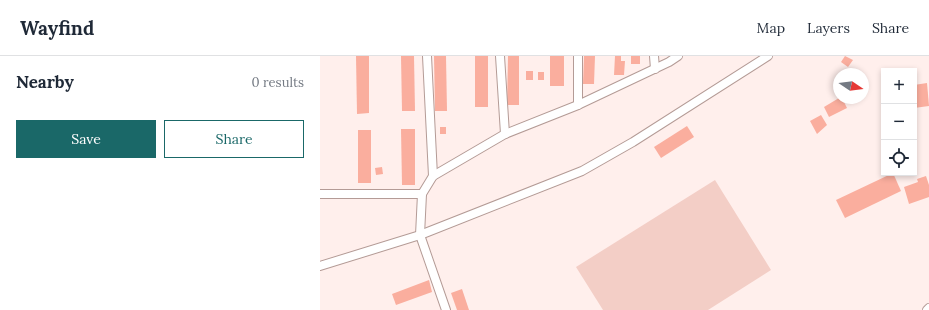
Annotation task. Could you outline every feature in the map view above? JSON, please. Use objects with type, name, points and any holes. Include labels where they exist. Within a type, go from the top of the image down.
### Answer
[{"type":"street","points":[[427,56],[433,176]]},
{"type":"street","points":[[500,56],[505,134]]},
{"type":"street","points":[[578,56],[578,105]]},
{"type":"street","points":[[654,56],[655,69]]},
{"type":"street","points":[[446,310],[420,235],[422,194],[433,176],[505,134],[578,105],[655,69],[678,56]]},
{"type":"street","points":[[320,266],[420,235],[582,171],[633,142],[768,56]]},
{"type":"street","points":[[320,194],[422,194]]},
{"type":"shaded area","points":[[715,180],[771,270],[708,310],[603,310],[576,267]]},
{"type":"building","points":[[356,56],[369,56],[369,113],[357,114]]},
{"type":"building","points":[[401,56],[414,56],[415,111],[402,111]]},
{"type":"building","points":[[434,56],[446,56],[447,111],[435,111]]},
{"type":"building","points":[[475,56],[488,56],[488,107],[475,107]]},
{"type":"building","points":[[508,56],[519,56],[519,105],[507,105]]},
{"type":"building","points":[[550,56],[564,56],[564,86],[550,86]]},
{"type":"building","points":[[584,56],[595,56],[594,84],[583,84]]},
{"type":"building","points":[[615,56],[621,56],[621,61],[625,61],[624,75],[614,75]]},
{"type":"building","points":[[631,56],[640,56],[640,64],[631,64]]},
{"type":"building","points":[[845,56],[853,60],[848,67],[841,62]]},
{"type":"building","points":[[526,71],[533,71],[533,80],[526,80]]},
{"type":"building","points":[[538,72],[544,72],[544,80],[538,80]]},
{"type":"building","points":[[927,83],[929,106],[917,108],[917,85]]},
{"type":"building","points":[[833,102],[833,104],[845,104],[847,108],[829,117],[824,107]]},
{"type":"building","points":[[821,115],[827,125],[817,134],[810,121]]},
{"type":"building","points":[[687,126],[694,137],[661,158],[654,147]]},
{"type":"building","points":[[440,127],[446,127],[446,134],[440,134]]},
{"type":"building","points":[[401,129],[415,129],[415,185],[402,185]]},
{"type":"building","points":[[358,130],[371,130],[371,183],[358,183]]},
{"type":"building","points":[[382,167],[383,174],[376,175],[375,168]]},
{"type":"building","points":[[887,176],[894,176],[901,191],[845,218],[836,200]]},
{"type":"building","points":[[926,176],[929,185],[929,197],[909,204],[904,187],[918,182],[917,179]]},
{"type":"building","points":[[429,280],[432,292],[396,305],[392,294]]},
{"type":"building","points":[[462,289],[469,310],[457,310],[451,293]]}]
